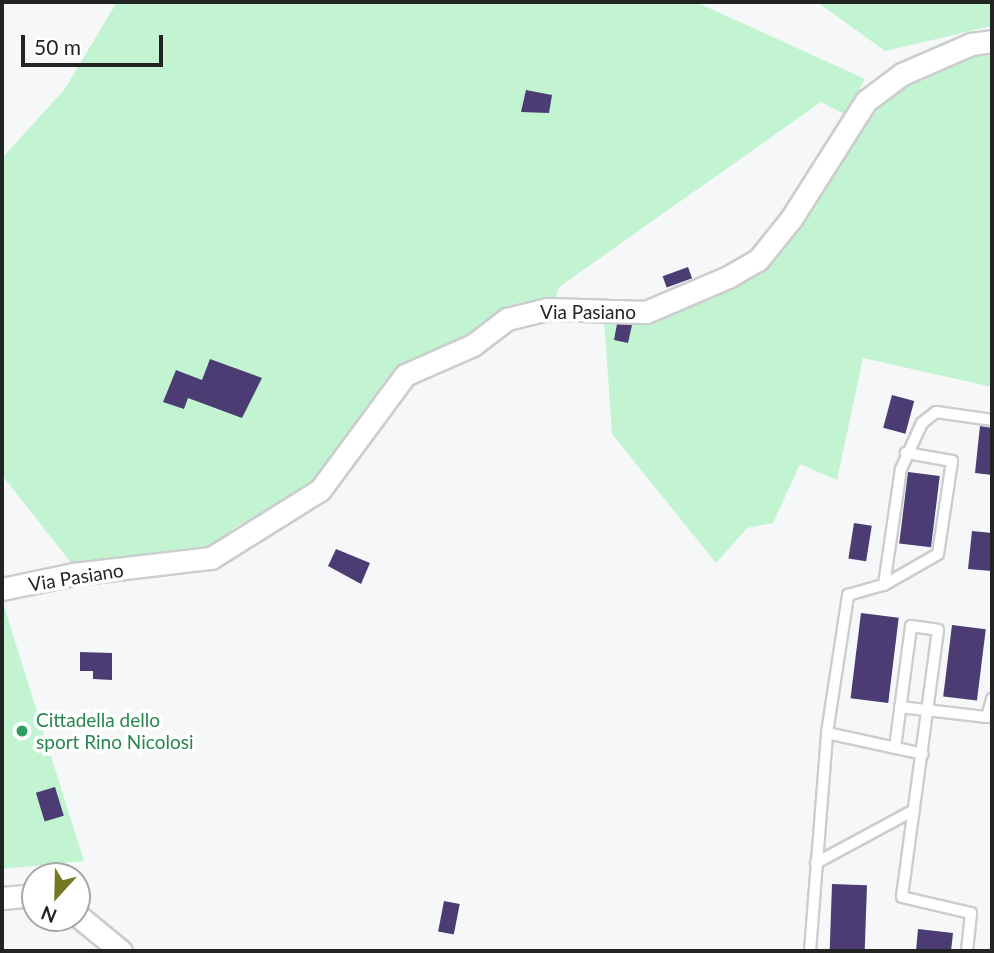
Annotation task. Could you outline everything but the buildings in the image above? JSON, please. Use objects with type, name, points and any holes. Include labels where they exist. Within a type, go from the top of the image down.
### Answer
[{"type":"street","name":"Via Pasiano","points":[[2,589],[74,574],[211,558],[320,490],[405,375],[473,345],[507,319],[548,309],[646,312],[758,260],[791,219],[866,101],[902,74],[971,44],[992,41]]},
{"type":"street","points":[[2,898],[21,896]]},
{"type":"street","points":[[91,926],[121,951]]},
{"type":"lane","points":[[884,585],[906,453],[922,423],[936,412],[992,420]]},
{"type":"lane","points":[[810,951],[827,733],[848,595],[884,585],[938,554],[952,461],[906,453]]},
{"type":"lane","points":[[895,748],[911,626],[938,630],[902,897],[971,913],[967,951]]},
{"type":"lane","points":[[900,707],[988,718],[992,699]]},
{"type":"lane","points":[[827,733],[923,754]]},
{"type":"lane","points":[[816,863],[914,810]]},
{"type":"green space","points":[[117,2],[696,2],[865,79],[846,115],[821,102],[559,287],[555,300],[516,305],[440,350],[396,366],[310,486],[234,528],[212,547],[72,564],[2,475],[2,158],[64,90]]},
{"type":"green space","points":[[817,2],[992,2],[992,26],[885,51]]},
{"type":"green space","points":[[973,47],[992,47],[992,387],[863,358],[837,480],[800,464],[773,523],[747,528],[716,563],[612,434],[604,320],[731,282],[869,106]]},
{"type":"green space","name":"Cittadella dello sport Rino Nicolosi","points":[[2,600],[84,861],[21,862],[21,867],[2,869]]},
{"type":"place","name":"Cittadella dello sport Rino Nicolosi","points":[[22,731]]}]
